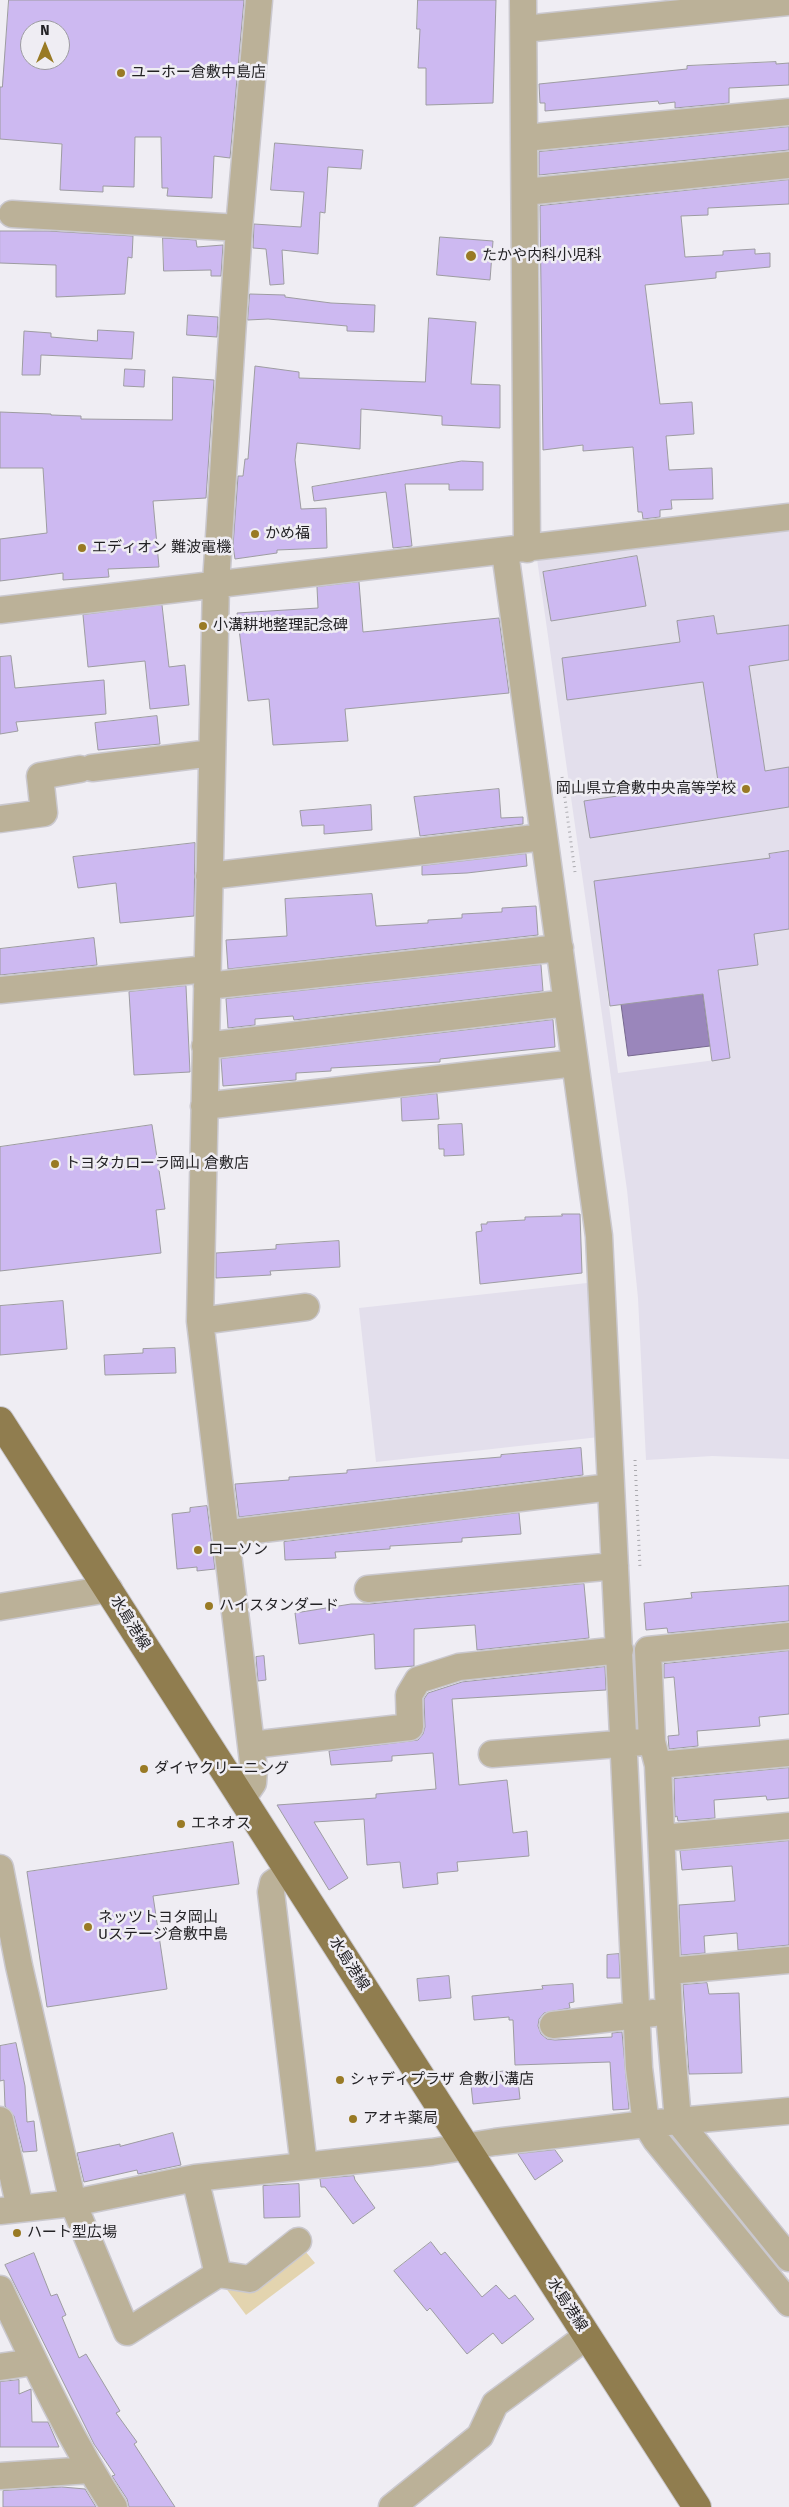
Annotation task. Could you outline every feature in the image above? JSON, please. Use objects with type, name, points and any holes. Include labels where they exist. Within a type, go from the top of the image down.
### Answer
[{"type":"main road","name":"水島港線","points":[[0,1421],[697,2507]]},
{"type":"street","points":[[242,1799],[253,1783],[252,1745],[200,1321],[216,583],[239,228],[258,0]]},
{"type":"street","points":[[524,0],[525,192],[517,550],[544,837],[600,1236],[620,1650],[662,1838],[669,1971],[650,2013],[639,2068],[646,2124],[656,2140],[789,2302]]},
{"type":"street","points":[[524,29],[789,2]]},
{"type":"street","points":[[524,138],[789,112]]},
{"type":"street","points":[[525,192],[789,165]]},
{"type":"street","points":[[12,214],[239,228]]},
{"type":"street","points":[[0,610],[216,583],[517,550],[789,517]]},
{"type":"street","points":[[0,819],[44,813],[40,776],[86,768],[212,753]]},
{"type":"street","points":[[209,876],[544,837]]},
{"type":"street","points":[[0,990],[207,977],[560,948]]},
{"type":"street","points":[[205,1046],[568,1004]]},
{"type":"street","points":[[204,1106],[576,1063]]},
{"type":"street","points":[[200,1321],[306,1307]]},
{"type":"street","points":[[238,1532],[612,1487]]},
{"type":"street","points":[[368,1589],[616,1566]]},
{"type":"street","points":[[0,1607],[108,1589]]},
{"type":"street","points":[[789,1636],[648,1650],[641,1746],[650,2013],[678,2121],[789,2258]]},
{"type":"street","points":[[252,1745],[410,1727],[409,1695],[418,1680],[459,1666],[620,1650]]},
{"type":"street","points":[[492,1754],[641,1746],[789,1753]]},
{"type":"street","points":[[662,1838],[789,1826]]},
{"type":"street","points":[[0,1868],[19,1966],[73,2203],[127,2332],[218,2274],[250,2279],[298,2241]]},
{"type":"street","points":[[289,1872],[274,1883],[272,1892],[304,2166]]},
{"type":"street","points":[[669,1971],[789,1960]]},
{"type":"street","points":[[553,2025],[650,2013]]},
{"type":"street","points":[[0,2120],[10,2209],[73,2203],[195,2178],[646,2124],[789,2111]]},
{"type":"street","points":[[195,2178],[218,2274]]},
{"type":"street","points":[[0,2289],[34,2362],[90,2470],[114,2507]]},
{"type":"street","points":[[392,2507],[480,2436],[494,2404],[587,2336]]},
{"type":"street","points":[[0,2368],[34,2362]]},
{"type":"street","points":[[0,2476],[90,2470]]},
{"type":"shaded area","points":[[789,529],[789,625],[717,634],[714,616],[678,621],[680,642],[562,659],[568,700],[691,683],[690,674],[789,660],[789,767],[765,771],[753,689],[706,696],[718,781],[584,801],[590,838],[789,807],[789,851],[769,854],[779,930],[789,929],[789,1459],[712,1456],[646,1460],[638,1298],[627,1190],[537,559]],"holes":[[[637,556],[645,606],[551,621],[544,572]],[[744,862],[758,965],[607,984],[594,881]],[[719,976],[730,1058],[618,1073],[607,991]]]},
{"type":"shaded area","points":[[703,994],[710,1046],[628,1056],[621,1004]]},
{"type":"shaded area","points":[[596,1282],[599,1437],[376,1462],[359,1308]]},
{"type":"shaded area","points":[[301,2246],[315,2263],[246,2315],[222,2283]]},
{"type":"building","name":"ユーホー倉敷中島店","points":[[9,0],[244,0],[230,158],[214,156],[212,198],[167,196],[168,188],[162,188],[161,137],[135,137],[134,187],[103,186],[103,192],[60,190],[62,144],[0,139],[0,87],[2,87]]},
{"type":"building","points":[[418,0],[496,0],[493,103],[426,105],[426,68],[418,68],[420,29],[417,29]]},
{"type":"building","points":[[776,62],[776,64],[789,63],[789,85],[729,88],[729,103],[675,108],[675,102],[659,104],[658,101],[545,111],[545,103],[540,103],[539,84],[687,69],[687,66]]},
{"type":"building","points":[[789,127],[789,150],[539,175],[539,152]]},
{"type":"building","points":[[275,143],[363,150],[361,169],[328,167],[325,213],[320,212],[318,254],[282,250],[284,284],[270,285],[266,249],[253,248],[254,224],[301,227],[304,192],[271,190]]},
{"type":"building","points":[[789,180],[789,204],[708,208],[708,215],[681,216],[685,257],[723,255],[723,251],[755,249],[755,254],[770,253],[770,267],[716,272],[716,278],[645,285],[660,404],[692,402],[694,434],[666,436],[669,470],[712,468],[713,499],[671,500],[672,509],[660,510],[660,517],[643,519],[642,512],[638,512],[633,447],[583,451],[583,445],[543,450],[540,206]]},
{"type":"building","points":[[0,231],[48,231],[133,236],[132,258],[128,257],[125,294],[56,297],[56,265],[0,263]]},
{"type":"building","points":[[440,237],[493,241],[490,280],[437,275]]},
{"type":"building","points":[[163,238],[196,240],[197,247],[223,245],[221,276],[211,276],[211,270],[164,271]]},
{"type":"building","points":[[250,294],[285,295],[285,297],[331,303],[375,305],[374,332],[347,331],[347,326],[268,319],[248,320]]},
{"type":"building","points":[[188,315],[218,317],[217,337],[187,335]]},
{"type":"building","points":[[429,318],[476,322],[471,384],[500,385],[500,428],[442,425],[442,416],[361,409],[360,449],[297,443],[295,460],[301,509],[326,508],[327,548],[277,550],[277,553],[235,559],[233,546],[238,476],[243,476],[245,459],[248,459],[255,366],[299,372],[299,378],[425,382]]},
{"type":"building","points":[[98,330],[134,332],[132,359],[41,355],[40,375],[22,375],[24,331],[51,333],[51,337],[97,341]]},
{"type":"building","points":[[125,369],[145,370],[144,387],[124,386]]},
{"type":"building","points":[[173,377],[214,380],[206,498],[153,501],[159,567],[108,569],[109,577],[63,580],[63,573],[0,581],[0,539],[47,533],[43,468],[0,468],[0,412],[81,416],[81,419],[172,420]]},
{"type":"building","points":[[462,461],[483,462],[483,490],[449,490],[449,484],[405,484],[412,546],[393,548],[386,492],[314,501],[312,487]]},
{"type":"building","points":[[637,556],[646,606],[551,621],[543,572]]},
{"type":"building","points":[[359,582],[363,632],[499,618],[509,693],[345,709],[348,741],[273,745],[269,699],[248,701],[237,613],[318,608],[317,587]]},
{"type":"building","points":[[162,605],[169,667],[185,665],[189,705],[150,709],[145,661],[88,667],[83,615]]},
{"type":"building","points":[[714,616],[717,634],[789,625],[789,660],[749,666],[765,771],[789,767],[789,807],[590,838],[584,801],[718,781],[703,682],[567,700],[562,658],[680,642],[677,621]]},
{"type":"building","points":[[11,656],[15,688],[104,680],[106,714],[16,722],[18,731],[0,734],[0,657]]},
{"type":"building","points":[[157,716],[160,744],[98,750],[95,723]]},
{"type":"building","points":[[499,789],[501,818],[523,817],[523,824],[420,836],[414,797]]},
{"type":"building","points":[[371,805],[372,830],[324,834],[324,825],[302,826],[300,811]]},
{"type":"building","points":[[195,843],[194,916],[120,923],[116,883],[78,888],[73,857]]},
{"type":"building","points":[[789,851],[789,929],[754,934],[758,965],[718,970],[730,1058],[712,1061],[703,994],[610,1006],[594,881],[770,858],[769,854]]},
{"type":"building","points":[[526,854],[527,866],[467,873],[422,875],[422,866]]},
{"type":"building","points":[[372,894],[376,926],[428,923],[428,920],[462,918],[462,914],[502,912],[502,908],[536,906],[538,935],[228,969],[226,940],[287,936],[285,899]]},
{"type":"building","points":[[94,938],[97,965],[0,975],[0,949]]},
{"type":"building","points":[[541,965],[543,991],[294,1020],[293,1016],[255,1019],[255,1025],[228,1028],[226,999]]},
{"type":"building","points":[[186,986],[190,1072],[134,1075],[129,992]]},
{"type":"building","points":[[553,1020],[555,1047],[440,1059],[440,1062],[331,1068],[331,1071],[296,1073],[296,1080],[223,1086],[221,1059]]},
{"type":"building","points":[[437,1094],[439,1119],[402,1121],[401,1098]]},
{"type":"building","points":[[462,1124],[464,1155],[444,1156],[444,1149],[439,1149],[438,1125]]},
{"type":"building","points":[[152,1125],[165,1209],[156,1210],[161,1253],[0,1271],[0,1147]]},
{"type":"building","points":[[562,1214],[580,1214],[582,1273],[480,1284],[476,1232],[482,1231],[481,1224],[525,1220],[525,1217],[562,1216]]},
{"type":"building","points":[[339,1241],[340,1267],[270,1271],[271,1275],[216,1278],[216,1253],[276,1249],[276,1245]]},
{"type":"building","points":[[63,1301],[67,1349],[0,1355],[0,1306]]},
{"type":"building","points":[[175,1348],[176,1373],[105,1375],[104,1355],[143,1353],[143,1349]]},
{"type":"building","points":[[581,1448],[583,1475],[239,1517],[235,1484],[289,1480],[289,1477],[347,1473],[347,1470]]},
{"type":"building","points":[[207,1506],[215,1569],[197,1571],[197,1567],[177,1569],[172,1514],[190,1512],[190,1508]]},
{"type":"building","points":[[519,1513],[521,1534],[462,1538],[462,1542],[390,1546],[390,1549],[335,1552],[336,1558],[285,1560],[284,1542]]},
{"type":"building","points":[[584,1584],[589,1638],[477,1650],[475,1625],[414,1629],[414,1666],[375,1669],[374,1634],[299,1644],[295,1613],[351,1604],[369,1604]]},
{"type":"building","points":[[789,1586],[789,1621],[668,1633],[667,1628],[646,1630],[644,1603],[692,1598],[691,1593]]},
{"type":"building","points":[[789,1651],[789,1714],[759,1717],[760,1726],[697,1731],[698,1746],[669,1749],[668,1736],[679,1735],[674,1677],[664,1678],[664,1664]]},
{"type":"building","points":[[264,1656],[266,1680],[258,1681],[256,1657]]},
{"type":"building","points":[[605,1667],[606,1690],[452,1699],[459,1785],[507,1780],[513,1833],[527,1831],[529,1856],[457,1862],[458,1871],[437,1873],[438,1884],[403,1888],[400,1862],[367,1865],[364,1819],[314,1822],[348,1878],[329,1890],[277,1805],[376,1798],[376,1794],[436,1789],[433,1753],[392,1756],[392,1761],[331,1765],[329,1751],[418,1740],[423,1734],[425,1727],[424,1699],[428,1693],[462,1682]]},
{"type":"building","points":[[789,1768],[789,1798],[767,1800],[766,1796],[714,1800],[715,1818],[678,1821],[677,1816],[675,1817],[674,1779]]},
{"type":"building","points":[[789,1841],[789,1945],[738,1950],[737,1933],[704,1936],[705,1953],[681,1955],[679,1905],[735,1901],[732,1866],[682,1870],[680,1851]]},
{"type":"building","points":[[233,1842],[239,1884],[153,1896],[167,1989],[47,2007],[27,1872]]},
{"type":"building","points":[[619,1954],[620,1978],[607,1978],[607,1955]]},
{"type":"building","points":[[449,1976],[451,1998],[419,2001],[417,1979]]},
{"type":"building","points":[[707,1983],[709,1994],[739,1993],[742,2073],[689,2074],[683,1985]]},
{"type":"building","points":[[573,1984],[574,2002],[569,2003],[570,2008],[544,2013],[539,2019],[538,2026],[541,2034],[547,2039],[555,2040],[612,2037],[612,2033],[622,2032],[629,2109],[613,2110],[610,2062],[515,2065],[513,2020],[509,2020],[509,2017],[474,2020],[472,1996],[543,1989],[542,1986]]},
{"type":"building","points":[[16,2043],[25,2086],[27,2122],[34,2121],[37,2151],[23,2152],[14,2116],[5,2106],[4,2080],[0,2081],[0,2046]]},
{"type":"building","points":[[517,2070],[520,2099],[473,2104],[470,2075]]},
{"type":"building","points":[[173,2133],[181,2165],[138,2174],[137,2170],[84,2182],[77,2153],[120,2144],[120,2146]]},
{"type":"building","points":[[555,2150],[563,2161],[535,2180],[518,2154]]},
{"type":"building","points":[[354,2176],[375,2208],[353,2224],[325,2187],[321,2187],[320,2179]]},
{"type":"building","points":[[299,2184],[300,2217],[264,2218],[263,2186]]},
{"type":"building","points":[[431,2242],[441,2255],[445,2252],[482,2297],[496,2285],[509,2299],[515,2295],[534,2319],[502,2344],[493,2333],[467,2354],[430,2308],[427,2311],[394,2271]]},
{"type":"building","points":[[34,2253],[51,2296],[57,2294],[66,2315],[62,2317],[79,2358],[86,2354],[120,2411],[116,2413],[137,2442],[134,2444],[175,2507],[129,2507],[127,2499],[112,2476],[115,2475],[94,2444],[5,2265]]},
{"type":"building","points":[[19,2380],[19,2394],[31,2389],[32,2422],[48,2422],[59,2447],[0,2447],[0,2382]]},
{"type":"building","points":[[62,2487],[85,2489],[96,2507],[3,2507],[3,2491]]},
{"type":"place","name":"ユーホー倉敷中島店","points":[[121,73]]},
{"type":"place","name":"たかや内科小児科","points":[[471,256]]},
{"type":"place","name":"かめ福","points":[[255,534]]},
{"type":"place","name":"エディオン 難波電機","points":[[82,548]]},
{"type":"place","name":"小溝耕地整理記念碑","points":[[203,626]]},
{"type":"place","name":"岡山県立倉敷中央高等学校","points":[[746,789]]},
{"type":"place","name":"トヨタカローラ岡山 倉敷店","points":[[55,1164]]},
{"type":"place","name":"ローソン","points":[[198,1550]]},
{"type":"place","name":"ハイスタンダード","points":[[209,1606]]},
{"type":"place","name":"ダイヤクリーニング","points":[[144,1769]]},
{"type":"place","name":"エネオス","points":[[181,1824]]},
{"type":"place","name":"ネッツトヨタ岡山 Uステージ倉敷中島","points":[[88,1927]]},
{"type":"place","name":"シャディプラザ 倉敷小溝店","points":[[340,2080]]},
{"type":"place","name":"アオキ薬局","points":[[353,2119]]},
{"type":"place","name":"ハート型広場","points":[[17,2233]]}]
